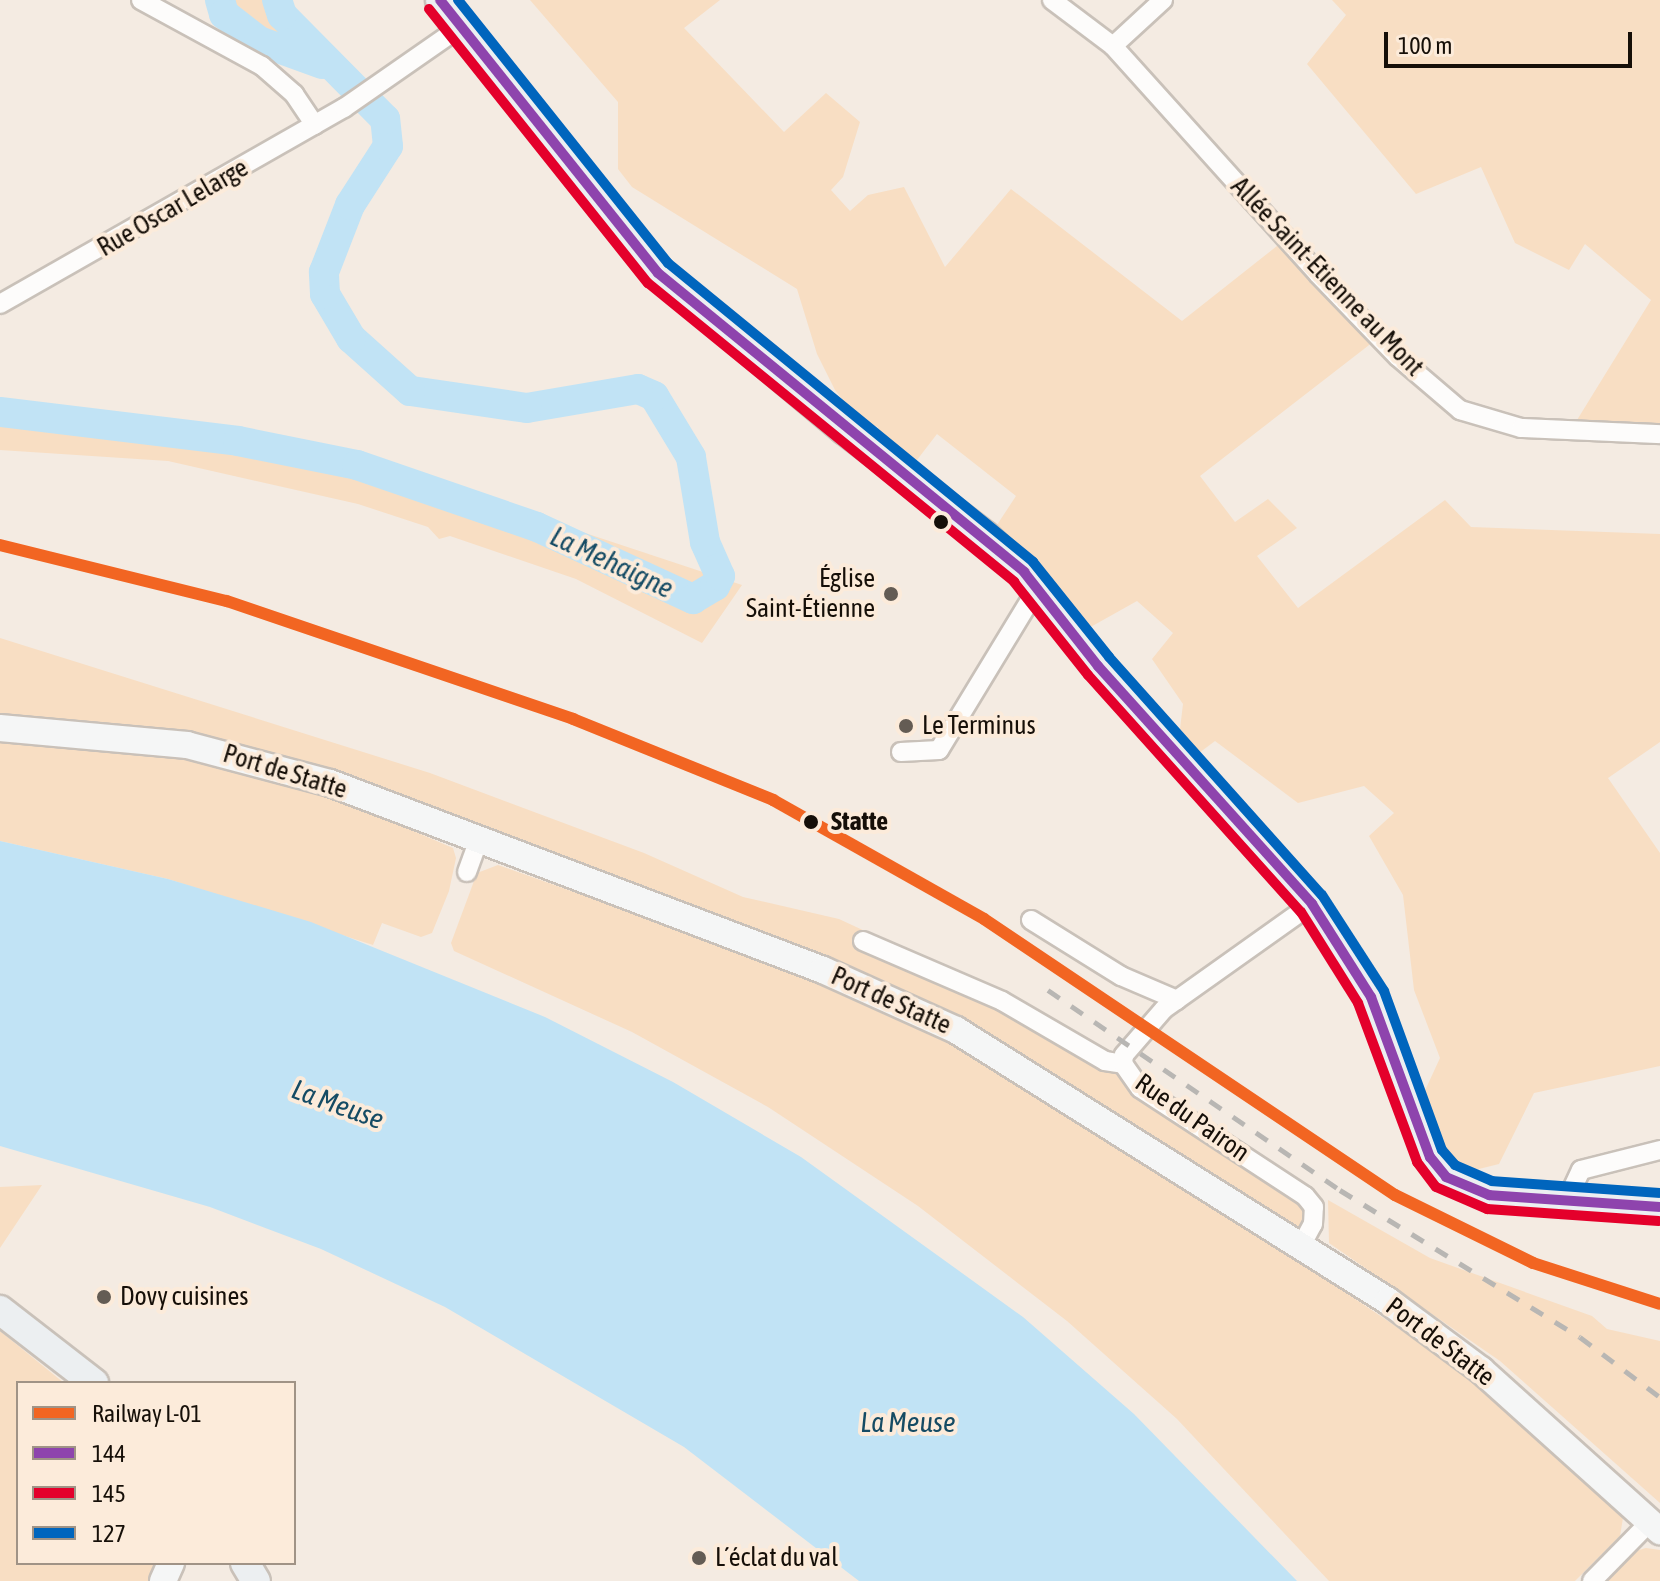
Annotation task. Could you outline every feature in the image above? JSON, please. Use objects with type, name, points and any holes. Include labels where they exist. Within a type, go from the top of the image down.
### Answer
[{"type":"main road","points":[[440,0],[459,28],[658,273],[844,429],[985,536],[1037,589],[1098,666],[1312,904],[1371,997],[1430,1157],[1446,1177],[1489,1195],[1660,1207]]},
{"type":"main road","points":[[0,1310],[91,1381]]},
{"type":"street","points":[[141,0],[262,66],[294,94],[315,125]]},
{"type":"street","name":"Allée Saint-Etienne au Mont","points":[[1052,0],[1113,46],[1318,274],[1398,357],[1460,410],[1521,428],[1660,434]]},
{"type":"street","points":[[1113,46],[1163,0]]},
{"type":"street","name":"Rue Oscar Lelarge","points":[[0,304],[315,125],[459,28]]},
{"type":"street","points":[[901,752],[939,750],[1037,589]]},
{"type":"street","name":"Port de Statte","points":[[0,728],[102,734],[258,760],[330,783],[478,842],[823,970],[956,1030],[1061,1091],[1300,1248],[1388,1301],[1481,1370],[1655,1526]]},
{"type":"street","points":[[467,872],[478,842]]},
{"type":"street","name":"Rue du Pairon","points":[[1300,1248],[1313,1224],[1314,1207],[1305,1196],[1140,1088],[1123,1064],[1124,1055],[1177,1000],[1312,904]]},
{"type":"street","points":[[1031,920],[1121,976],[1177,1000]]},
{"type":"street","points":[[863,941],[1002,1001],[1105,1061],[1123,1064]]},
{"type":"street","points":[[1567,1200],[1581,1170],[1660,1150]]},
{"type":"street","points":[[1592,1581],[1655,1526]]},
{"type":"shaded area","points":[[220,0],[277,0],[282,16],[328,66],[259,41],[224,14]]},
{"type":"shaded area","points":[[530,0],[720,0],[684,28],[784,132],[826,93],[860,122],[843,177],[831,190],[850,211],[868,195],[904,187],[945,267],[1011,189],[1182,321],[1282,242],[1373,342],[1200,476],[1235,522],[1268,499],[1297,528],[1257,556],[1298,608],[1445,500],[1471,527],[1660,534],[1660,742],[1608,778],[1660,853],[1660,1066],[1534,1093],[1499,1164],[1467,1172],[1442,1154],[1422,1097],[1440,1058],[1414,990],[1403,895],[1369,836],[1394,813],[1364,786],[1298,803],[1215,741],[1199,753],[1180,729],[1183,704],[1152,659],[1173,633],[1137,601],[1087,629],[1041,576],[991,534],[1016,496],[937,434],[910,469],[879,445],[878,427],[857,418],[835,390],[817,354],[797,289],[632,187],[618,169],[618,102]]},
{"type":"shaded area","points":[[1332,0],[1660,0],[1660,434],[1581,433],[1577,420],[1651,300],[1585,244],[1569,270],[1515,243],[1481,167],[1416,194],[1307,64],[1346,15]]},
{"type":"shaded area","points":[[0,406],[272,439],[362,459],[742,585],[702,643],[576,579],[450,536],[439,539],[428,527],[358,504],[168,461],[0,450]]},
{"type":"shaded area","points":[[0,638],[430,773],[644,853],[743,897],[839,919],[867,932],[863,940],[1126,1072],[1314,1207],[1300,1248],[956,1029],[332,772],[189,735],[0,713]]},
{"type":"shaded area","points":[[0,742],[190,755],[336,798],[453,848],[456,858],[449,891],[432,933],[421,937],[382,923],[373,945],[168,879],[0,841]]},
{"type":"shaded area","points":[[498,865],[801,973],[927,1027],[1115,1138],[1470,1376],[1615,1504],[1623,1518],[1620,1536],[1575,1581],[1329,1581],[1177,1419],[1067,1321],[918,1206],[768,1107],[632,1032],[454,951],[451,943],[477,873]]},
{"type":"shaded area","points":[[42,1185],[0,1248],[0,1187]]},
{"type":"shaded area","points":[[1328,1200],[1430,1258],[1592,1316],[1607,1329],[1660,1341],[1660,1503],[1500,1361],[1329,1243]]},
{"type":"shaded area","points":[[0,1331],[62,1381],[16,1381],[16,1565],[162,1565],[154,1581],[0,1581]]},
{"type":"shaded area","points":[[1646,1548],[1660,1550],[1660,1581],[1602,1581],[1629,1553]]},
{"type":"water","name":"La Meuse","points":[[0,841],[168,879],[311,922],[545,1017],[673,1082],[801,1157],[1023,1317],[1134,1414],[1297,1581],[859,1581],[684,1447],[445,1307],[321,1249],[210,1207],[0,1146]]},
{"type":"waterway","name":"La Mehaigne","points":[[220,0],[224,14],[259,41],[322,64]]},
{"type":"waterway","name":"La Mehaigne","points":[[0,412],[238,441],[357,465],[537,527],[693,599],[715,586],[720,576],[705,542],[691,457],[654,396],[638,389],[527,408],[410,391],[351,338],[325,294],[324,272],[350,205],[388,146],[385,119],[282,15],[277,0]]},
{"type":"railway","points":[[1048,990],[1340,1190],[1580,1337],[1660,1397]]},
{"type":"rail line","name":"L-01","points":[[0,545],[227,601],[573,719],[773,800],[984,919],[1395,1195],[1533,1263],[1660,1304]]},
{"type":"transit line","name":"144","points":[[440,0],[658,273],[1024,572],[1098,666],[1312,904],[1371,997],[1430,1157],[1446,1177],[1489,1195],[1660,1207]]},
{"type":"transit line","name":"127","points":[[458,0],[668,263],[1033,562],[1109,657],[1322,895],[1384,991],[1442,1150],[1455,1165],[1492,1181],[1660,1193]]},
{"type":"transit line","name":"145","points":[[429,9],[648,283],[1014,582],[1088,675],[1301,912],[1358,1003],[1417,1162],[1436,1187],[1487,1209],[1659,1221]]},
{"type":"place","name":"Église Saint-Étienne","points":[[891,594]]},
{"type":"place","name":"Le Terminus","points":[[906,726]]},
{"type":"place","name":"Statte","points":[[811,822]]},
{"type":"place","name":"Dovy cuisines","points":[[104,1297]]},
{"type":"place","name":"L´éclat du val","points":[[699,1558]]}]
